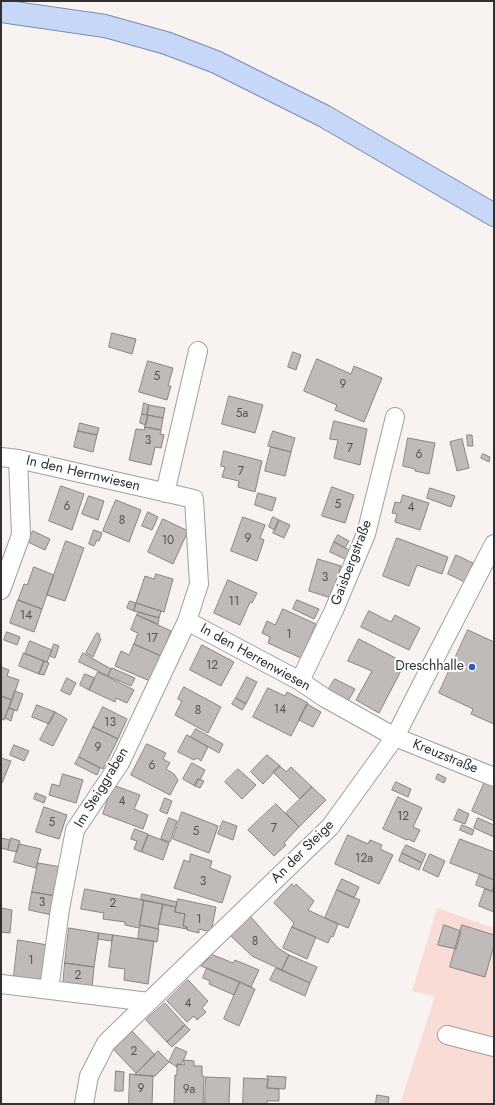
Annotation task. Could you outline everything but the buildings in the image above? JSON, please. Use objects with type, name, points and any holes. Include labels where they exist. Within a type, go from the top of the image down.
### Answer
[{"type":"main road","points":[[1,11],[105,26],[166,43],[216,62],[324,116],[494,215]]},
{"type":"street","points":[[165,493],[198,351]]},
{"type":"street","name":"Gaisbergstraße","points":[[300,681],[334,610],[366,534],[395,417]]},
{"type":"street","points":[[1,590],[21,535],[9,458]]},
{"type":"street","name":"In den Herrnwiesen","points":[[9,458],[165,493]]},
{"type":"street","name":"In den Herrenwiesen","points":[[165,493],[194,499],[199,584],[187,621],[300,681],[325,698],[395,737]]},
{"type":"street","name":"An der Steige","points":[[84,1104],[89,1076],[106,1043],[330,827],[395,737],[434,658],[494,544]]},
{"type":"street","name":"Im Steiggraben","points":[[49,989],[60,909],[75,830],[120,763],[187,621]]},
{"type":"street","name":"Kreuzstraße","points":[[395,737],[494,777]]},
{"type":"street","points":[[7,984],[149,1002]]},
{"type":"street","points":[[447,1035],[494,1047]]},
{"type":"shaded area","points":[[437,908],[494,928],[494,1104],[400,1104],[435,996],[412,991]]},
{"type":"place","name":"Dreschhalle","points":[[472,667]]}]
